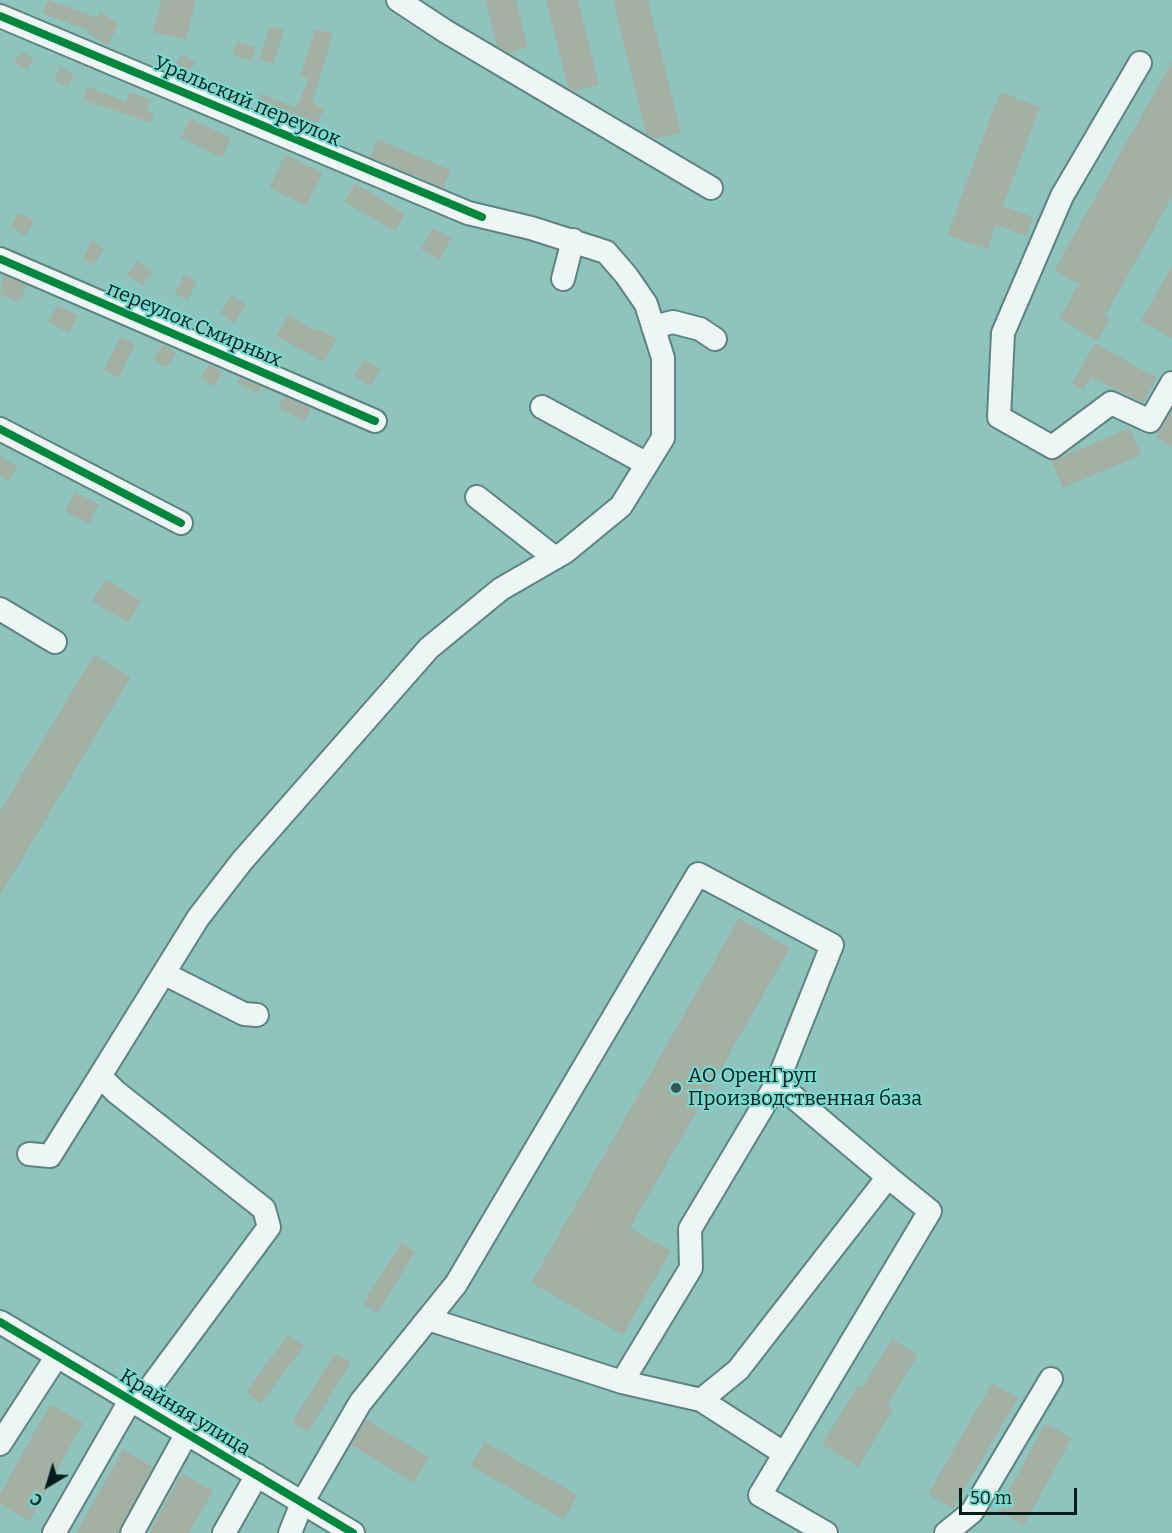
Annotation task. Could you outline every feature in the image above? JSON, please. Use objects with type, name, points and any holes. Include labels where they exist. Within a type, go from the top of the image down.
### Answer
[{"type":"street","points":[[398,0],[445,31],[711,188]]},
{"type":"street","name":"Уральский переулок","points":[[0,15],[482,217],[573,240],[606,252],[626,275],[646,304],[663,358],[663,438],[621,506],[555,558],[501,590],[429,648],[242,861],[198,918],[50,1156],[29,1154]]},
{"type":"street","points":[[1140,63],[1062,196],[1003,333],[999,417],[1052,447],[1112,403],[1150,421],[1172,382]]},
{"type":"street","points":[[563,279],[573,240]]},
{"type":"street","name":"переулок Смирных","points":[[0,260],[375,421]]},
{"type":"street","points":[[653,327],[673,322],[700,330],[715,339]]},
{"type":"street","points":[[542,407],[647,464]]},
{"type":"street","points":[[0,429],[181,523]]},
{"type":"street","points":[[477,497],[555,558]]},
{"type":"street","points":[[0,609],[55,642]]},
{"type":"street","points":[[290,1533],[302,1503],[360,1403],[456,1284],[698,874],[832,945],[777,1083],[690,1229],[691,1268],[622,1382]]},
{"type":"street","points":[[165,974],[244,1014],[258,1015]]},
{"type":"street","points":[[54,1533],[135,1402],[269,1227],[264,1209],[116,1092],[100,1076]]},
{"type":"street","points":[[777,1083],[930,1211],[760,1495],[826,1533]]},
{"type":"street","points":[[701,1400],[738,1371],[888,1177]]},
{"type":"street","points":[[428,1319],[622,1382],[701,1400],[784,1454]]},
{"type":"street","name":"Крайняя улица","points":[[0,1322],[353,1533]]},
{"type":"street","points":[[0,1444],[57,1356]]},
{"type":"street","points":[[946,1533],[972,1512],[1051,1379]]},
{"type":"street","points":[[132,1533],[187,1433]]},
{"type":"street","points":[[224,1533],[257,1475]]},
{"type":"building","points":[[48,0],[97,18],[100,12],[119,24],[107,45],[88,33],[89,31],[42,13]]},
{"type":"building","points":[[161,0],[196,0],[186,40],[153,32]]},
{"type":"building","points":[[485,0],[516,0],[528,47],[508,53],[497,46]]},
{"type":"building","points":[[546,0],[578,0],[599,85],[574,91],[568,88]]},
{"type":"building","points":[[613,0],[648,0],[681,133],[655,139],[646,134]]},
{"type":"building","points":[[270,26],[284,30],[274,64],[259,60]]},
{"type":"building","points":[[315,29],[333,34],[312,103],[324,109],[312,133],[255,109],[260,94],[296,107],[309,79],[300,77]]},
{"type":"building","points":[[237,41],[256,47],[252,61],[233,55]]},
{"type":"building","points":[[21,51],[34,58],[27,70],[14,63]]},
{"type":"building","points":[[182,54],[195,62],[189,72],[176,64]]},
{"type":"building","points":[[1172,62],[1172,197],[1105,316],[1110,319],[1097,341],[1059,318],[1079,284],[1054,270]]},
{"type":"building","points":[[60,67],[74,74],[67,87],[54,80]]},
{"type":"building","points":[[87,86],[126,102],[129,92],[151,100],[147,111],[154,114],[151,123],[82,100]]},
{"type":"building","points":[[1000,92],[1040,107],[1003,206],[1033,217],[1026,236],[996,225],[987,250],[947,235]]},
{"type":"building","points":[[190,118],[231,138],[222,158],[181,138]]},
{"type":"building","points":[[377,139],[451,170],[443,188],[370,157]]},
{"type":"building","points":[[285,154],[323,173],[306,206],[269,188]]},
{"type":"building","points":[[355,183],[405,214],[395,231],[344,202]]},
{"type":"building","points":[[18,212],[34,220],[26,236],[10,227]]},
{"type":"building","points":[[433,228],[451,238],[440,260],[421,249]]},
{"type":"building","points":[[92,241],[104,248],[94,265],[82,258]]},
{"type":"building","points":[[137,261],[152,272],[142,286],[127,274]]},
{"type":"building","points":[[1172,265],[1172,338],[1141,321]]},
{"type":"building","points":[[3,275],[27,285],[19,303],[0,294]]},
{"type":"building","points":[[183,275],[197,281],[188,300],[175,294]]},
{"type":"building","points":[[231,295],[246,305],[235,323],[220,314]]},
{"type":"building","points":[[57,305],[78,316],[69,333],[48,322]]},
{"type":"building","points":[[288,315],[316,331],[317,328],[337,339],[324,362],[276,336]]},
{"type":"building","points":[[120,337],[135,344],[119,378],[104,370]]},
{"type":"building","points":[[1095,343],[1157,378],[1143,403],[1091,377],[1083,390],[1072,384]]},
{"type":"building","points":[[163,344],[176,353],[166,368],[153,359]]},
{"type":"building","points":[[364,359],[381,369],[370,386],[354,376]]},
{"type":"building","points":[[209,364],[223,372],[214,387],[200,378]]},
{"type":"building","points":[[240,377],[262,387],[258,394],[237,383]]},
{"type":"building","points":[[284,396],[311,408],[305,421],[278,408]]},
{"type":"building","points":[[1172,411],[1172,448],[1156,437]]},
{"type":"building","points":[[1130,428],[1141,455],[1063,488],[1051,461]]},
{"type":"building","points":[[0,456],[18,467],[9,481],[0,476]]},
{"type":"building","points":[[75,492],[99,504],[89,524],[65,511]]},
{"type":"building","points":[[106,579],[141,601],[128,623],[92,601]]},
{"type":"building","points":[[94,655],[131,677],[0,896],[0,811]]},
{"type":"building","name":"АО ОренГруп Производственная база","points":[[739,918],[790,948],[630,1228],[671,1251],[623,1335],[531,1283]]},
{"type":"building","points":[[401,1243],[415,1252],[378,1313],[363,1304]]},
{"type":"building","points":[[288,1334],[304,1346],[261,1404],[246,1392]]},
{"type":"building","points":[[892,1339],[918,1355],[887,1406],[893,1410],[858,1467],[822,1444],[858,1385],[862,1388]]},
{"type":"building","points":[[335,1353],[351,1363],[308,1432],[292,1422]]},
{"type":"building","points":[[992,1383],[1018,1398],[953,1509],[928,1494]]},
{"type":"building","points":[[50,1404],[83,1423],[29,1522],[0,1504],[0,1494]]},
{"type":"building","points":[[366,1419],[429,1457],[414,1483],[351,1445]]},
{"type":"building","points":[[1045,1423],[1072,1438],[1024,1525],[998,1510]]},
{"type":"building","points":[[485,1442],[578,1495],[564,1520],[471,1466]]},
{"type":"building","points":[[123,1449],[153,1467],[119,1533],[76,1533]]},
{"type":"building","points":[[182,1473],[213,1491],[189,1533],[149,1533]]},
{"type":"cycle path","points":[[0,16],[482,217]]},
{"type":"cycle path","points":[[0,259],[375,421]]},
{"type":"cycle path","points":[[0,429],[181,523]]},
{"type":"cycle path","points":[[0,1322],[353,1533]]},
{"type":"place","name":"АО ОренГруп Производственная база","points":[[676,1088]]}]
